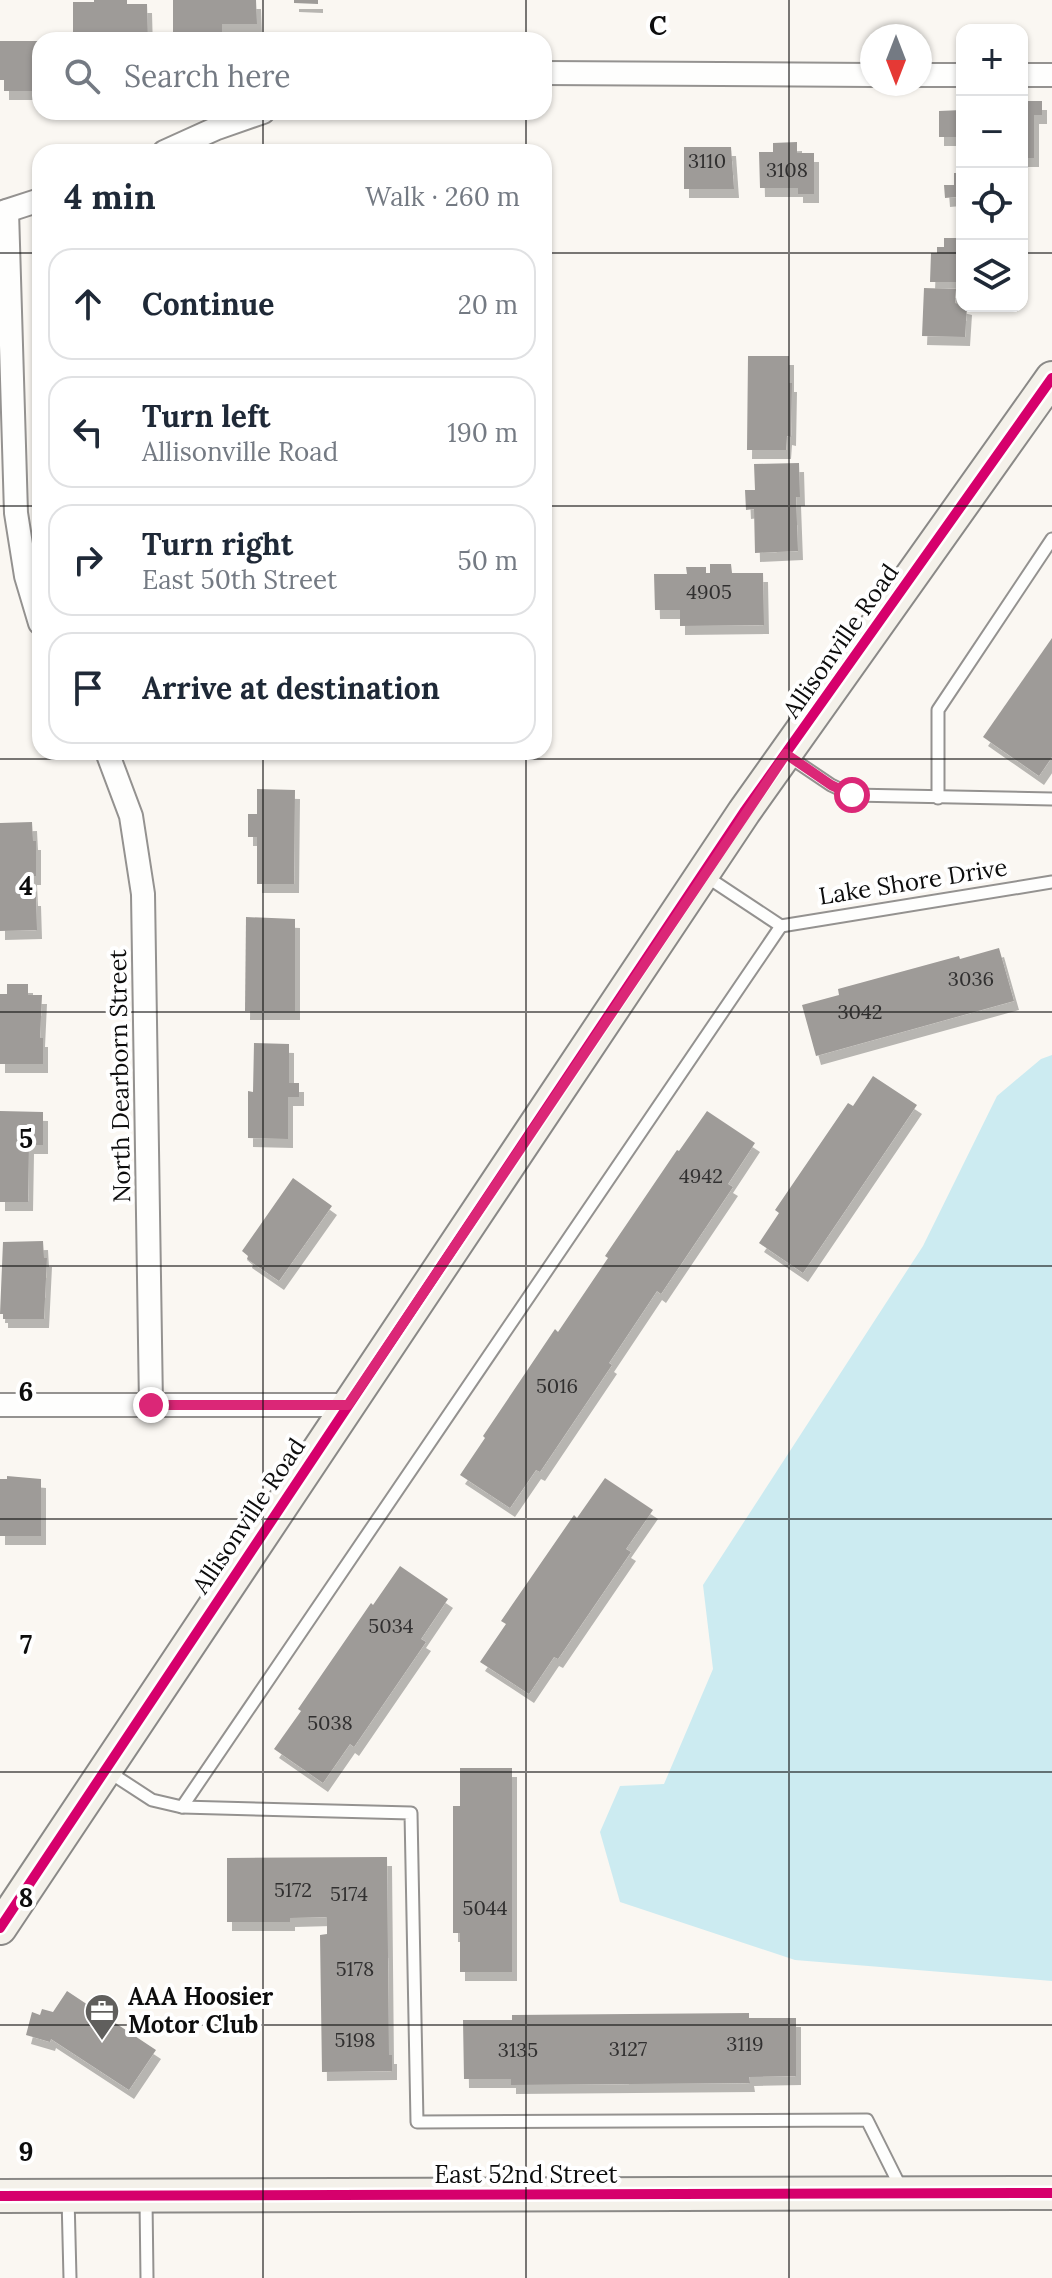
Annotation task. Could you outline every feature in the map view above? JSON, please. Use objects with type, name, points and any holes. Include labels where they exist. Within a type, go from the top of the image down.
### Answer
[{"type":"main road","name":"Allisonville Road","points":[[0,1928],[703,875],[1052,378]]},
{"type":"main road","name":"East 52nd Street","points":[[0,2196],[1052,2193]]},
{"type":"street","points":[[552,73],[860,75]]},
{"type":"street","points":[[932,75],[956,75]]},
{"type":"street","points":[[1028,75],[1052,75]]},
{"type":"street","points":[[182,144],[240,120]]},
{"type":"street","points":[[32,203],[3,212],[16,513],[32,596]]},
{"type":"street","name":"North Dearborn Street","points":[[110,760],[131,816],[143,894],[151,1405]]},
{"type":"street","points":[[0,1405],[348,1405]]},
{"type":"lane","points":[[938,798],[938,710],[1052,539]]},
{"type":"lane","points":[[786,754],[831,785],[852,795],[1052,799]]},
{"type":"lane","points":[[182,1807],[781,926],[703,875]]},
{"type":"lane","name":"Lake Shore Drive","points":[[781,926],[1052,882]]},
{"type":"lane","points":[[105,1770],[152,1800],[182,1807],[411,1813],[417,2122],[867,2120],[904,2193]]},
{"type":"lane","points":[[68,2196],[70,2278]]},
{"type":"lane","points":[[146,2196],[147,2278]]},
{"type":"water","points":[[1052,1055],[1052,1981],[795,1960],[620,1902],[600,1832],[620,1786],[664,1784],[713,1669],[703,1585],[923,1246],[997,1096],[1041,1059]]},
{"type":"building","points":[[127,0],[127,4],[147,4],[148,32],[73,32],[73,2]]},
{"type":"building","points":[[173,0],[256,0],[257,24],[222,24],[222,32],[173,32]]},
{"type":"building","points":[[294,0],[318,0],[318,4],[294,3]]},
{"type":"building","points":[[0,41],[32,41],[32,91],[4,91],[4,80],[0,80]]},
{"type":"building","points":[[1028,101],[1042,101],[1042,115],[1034,115],[1034,158],[1028,158]]},
{"type":"building","points":[[956,110],[956,137],[939,137],[939,111]]},
{"type":"building","points":[[797,142],[797,153],[814,153],[814,194],[798,194],[798,188],[760,188],[759,152],[773,152],[773,143]]},
{"type":"building","points":[[684,147],[731,147],[734,189],[684,189]]},
{"type":"building","points":[[956,173],[956,197],[945,198],[944,185],[954,185]]},
{"type":"building","points":[[944,238],[956,238],[956,282],[930,282],[931,253],[937,253],[937,247],[944,247]]},
{"type":"building","points":[[924,288],[956,289],[956,312],[967,312],[965,337],[922,336]]},
{"type":"building","points":[[748,356],[789,356],[791,437],[787,436],[786,450],[747,450]]},
{"type":"building","points":[[799,463],[800,497],[796,497],[798,551],[755,553],[754,509],[746,510],[745,490],[755,490],[754,464]]},
{"type":"building","points":[[710,564],[731,564],[732,573],[763,573],[764,625],[680,626],[680,610],[655,610],[654,574],[687,574],[686,567],[706,567],[706,573],[710,573]]},
{"type":"building","points":[[1052,638],[1052,757],[1039,776],[983,737]]},
{"type":"building","points":[[257,789],[295,790],[294,884],[257,884],[257,837],[248,837],[248,814],[257,814]]},
{"type":"building","points":[[32,822],[33,841],[36,841],[36,876],[32,876],[37,930],[0,931],[0,823]]},
{"type":"building","points":[[246,917],[295,919],[295,1011],[245,1011]]},
{"type":"building","points":[[999,948],[1014,1001],[816,1056],[802,1005],[839,995],[838,989]]},
{"type":"building","points":[[7,984],[28,984],[28,995],[42,995],[40,1038],[43,1038],[43,1064],[0,1064],[0,994],[7,994]]},
{"type":"building","points":[[254,1043],[289,1044],[289,1083],[299,1083],[299,1097],[288,1097],[288,1139],[248,1138],[248,1091],[253,1092]]},
{"type":"building","points":[[873,1076],[917,1105],[803,1273],[759,1243],[779,1213],[775,1210],[848,1103],[853,1106]]},
{"type":"building","points":[[0,1111],[43,1112],[43,1145],[29,1145],[28,1202],[0,1202]]},
{"type":"building","points":[[707,1111],[755,1143],[728,1184],[733,1187],[661,1294],[657,1291],[540,1472],[536,1470],[510,1508],[460,1475],[555,1329],[558,1332],[608,1258],[605,1256]]},
{"type":"building","points":[[293,1178],[332,1206],[279,1281],[247,1259],[248,1256],[242,1251]]},
{"type":"building","points":[[43,1241],[44,1258],[47,1258],[44,1319],[3,1319],[3,1314],[0,1314],[3,1242]]},
{"type":"building","points":[[7,1476],[41,1479],[41,1536],[0,1536],[0,1479],[7,1479]]},
{"type":"building","points":[[605,1478],[653,1510],[626,1549],[631,1552],[558,1659],[554,1657],[529,1694],[480,1662],[506,1624],[501,1621],[574,1515],[577,1518]]},
{"type":"building","points":[[400,1566],[448,1599],[421,1639],[426,1642],[354,1747],[350,1744],[323,1783],[274,1749],[301,1711],[298,1709]]},
{"type":"building","points":[[460,1768],[512,1768],[512,1972],[460,1972],[460,1933],[453,1933],[453,1806],[460,1806]]},
{"type":"building","points":[[387,1857],[389,2055],[392,2055],[392,2071],[322,2072],[320,1935],[327,1934],[327,1917],[290,1918],[290,1922],[227,1922],[227,1858]]},
{"type":"building","points":[[67,1991],[156,2050],[129,2090],[51,2039],[50,2042],[26,2035],[32,2012],[40,2015],[42,2009],[53,2012]]},
{"type":"building","points":[[749,2013],[749,2018],[796,2018],[796,2076],[749,2077],[750,2083],[511,2085],[511,2079],[464,2079],[463,2020],[512,2020],[512,2015]]},
{"type":"cycle path","points":[[0,1928],[744,812],[1052,378]]},
{"type":"cycle path","points":[[0,2196],[1052,2193]]},
{"type":"place","name":"AAA Hoosier Motor Club","points":[[102,2042]]},
{"type":"route","points":[[151,1405],[348,1405],[744,812],[786,754],[831,785],[852,795]]}]
